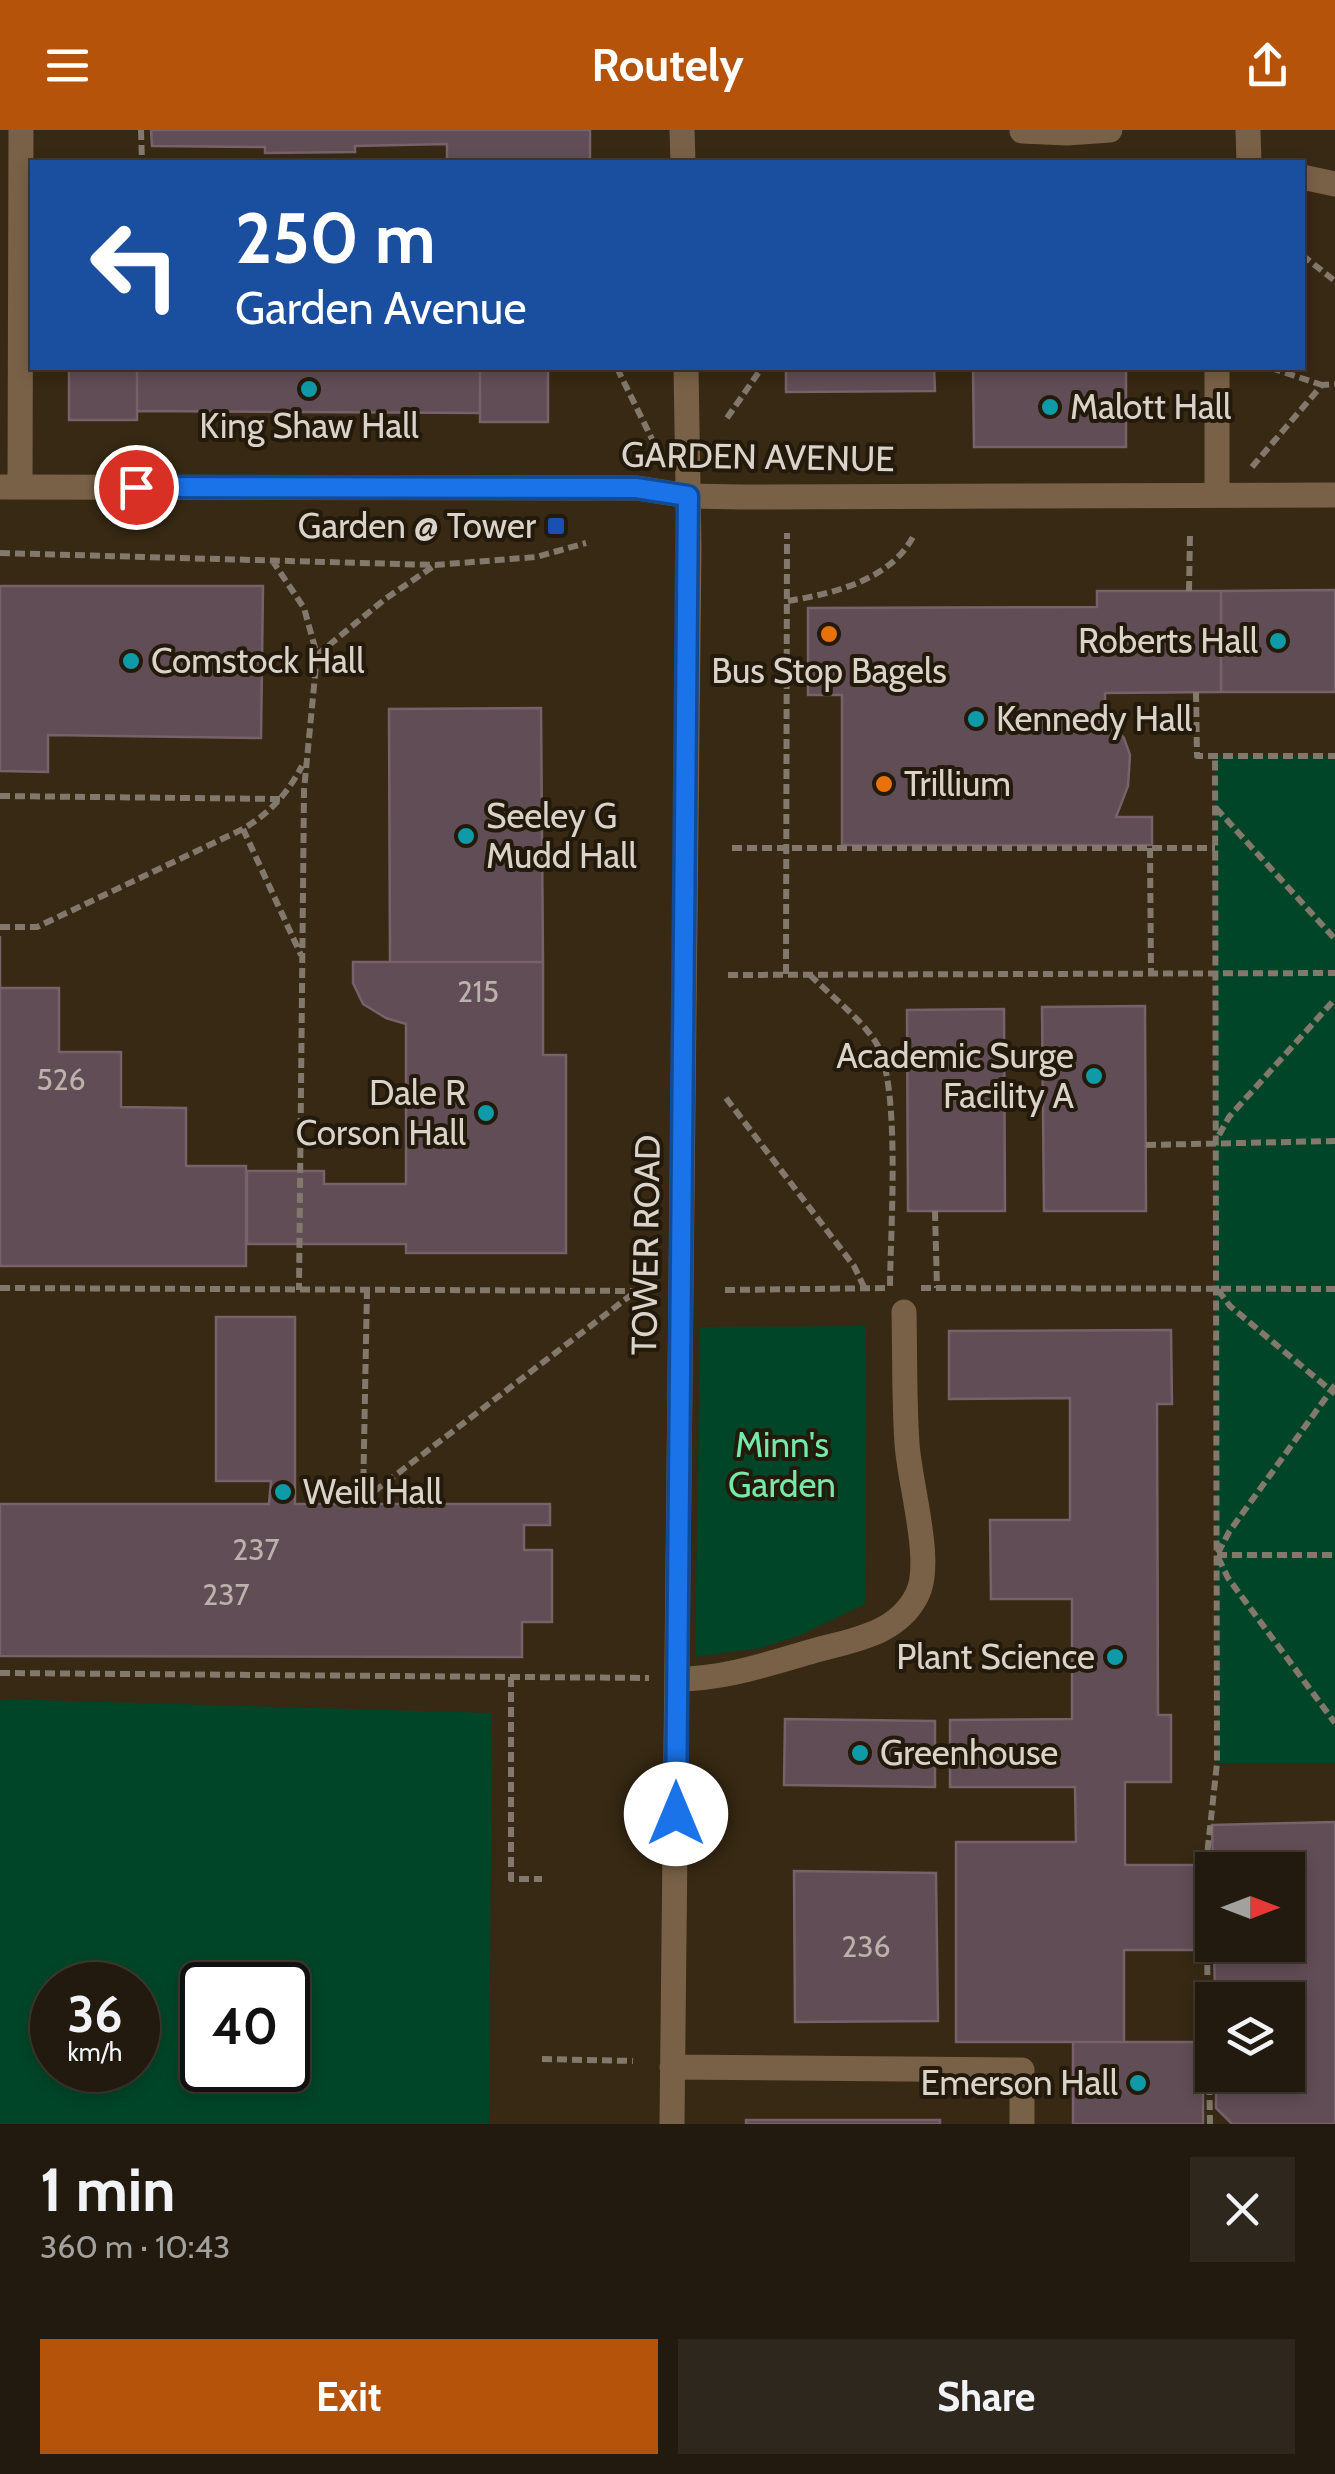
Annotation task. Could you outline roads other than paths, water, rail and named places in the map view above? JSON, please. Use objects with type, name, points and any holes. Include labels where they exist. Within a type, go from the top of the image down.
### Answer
[{"type":"street","points":[[10,487],[21,130]]},
{"type":"street","points":[[682,130],[682,160]]},
{"type":"street","points":[[1022,131],[1110,130]]},
{"type":"street","points":[[1248,130],[1249,160]]},
{"type":"street","points":[[1305,177],[1335,184]]},
{"type":"street","name":"TOWER ROAD","points":[[672,2124],[686,370]]},
{"type":"street","points":[[1216,495],[1217,370]]},
{"type":"street","name":"GARDEN AVENUE","points":[[10,487],[636,488],[688,496],[1335,495]]},
{"type":"street","points":[[678,1679],[713,1678],[872,1635],[900,1618],[918,1594],[924,1578],[923,1555],[907,1445],[904,1312]]},
{"type":"street","points":[[672,2067],[1022,2070],[1022,2124]]},
{"type":"place","name":"King Shaw Hall","points":[[309,389]]},
{"type":"place","name":"Malott Hall","points":[[1050,407]]},
{"type":"place","name":"Garden @ Tower","points":[[556,526]]},
{"type":"place","name":"Bus Stop Bagels","points":[[829,634]]},
{"type":"place","name":"Roberts Hall","points":[[1278,641]]},
{"type":"place","name":"Comstock Hall","points":[[131,661]]},
{"type":"place","name":"Kennedy Hall","points":[[976,719]]},
{"type":"place","name":"Trillium","points":[[884,784]]},
{"type":"place","name":"Seeley G Mudd Hall","points":[[466,836]]},
{"type":"place","name":"Academic Surge Facility A","points":[[1094,1076]]},
{"type":"place","name":"Dale R Corson Hall","points":[[486,1113]]},
{"type":"place","name":"Weill Hall","points":[[283,1492]]},
{"type":"place","name":"Plant Science","points":[[1115,1657]]},
{"type":"place","name":"Greenhouse","points":[[860,1753]]},
{"type":"place","name":"Emerson Hall","points":[[1138,2083]]},
{"type":"park label","name":"Minn's Garden","points":[[782,1465]]}]
